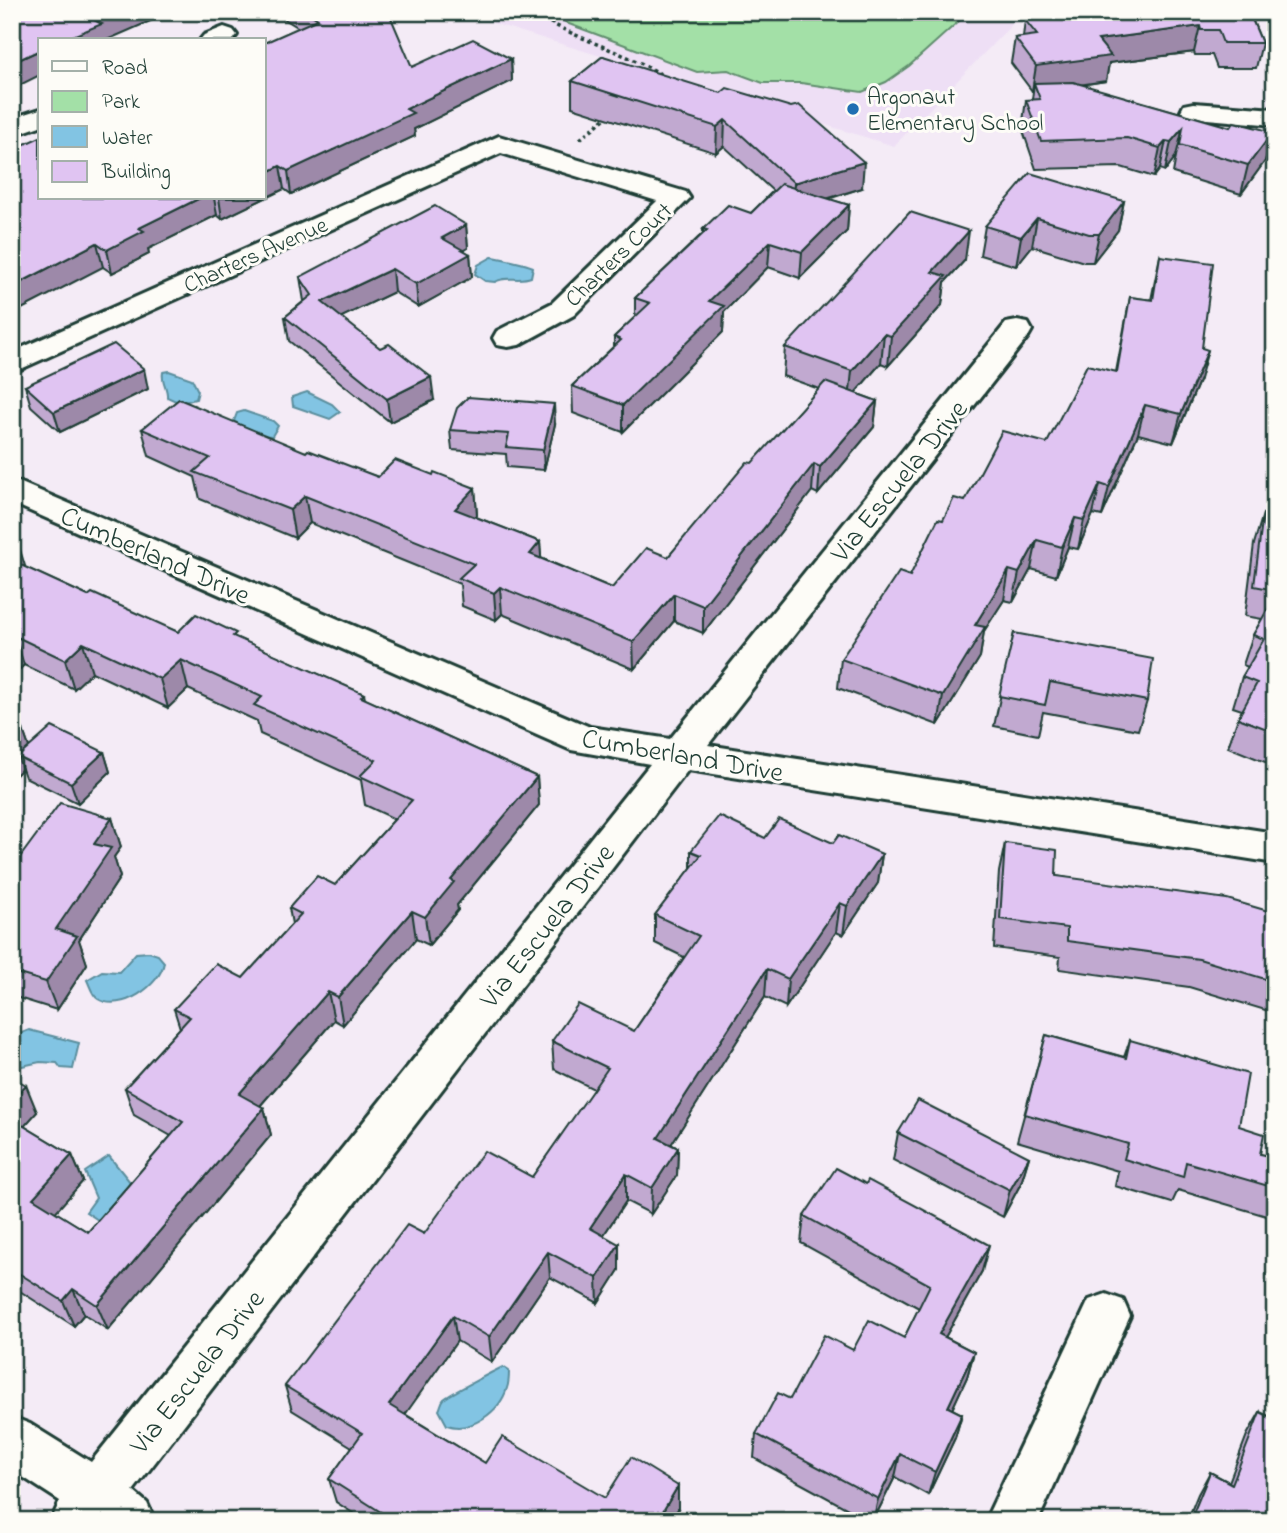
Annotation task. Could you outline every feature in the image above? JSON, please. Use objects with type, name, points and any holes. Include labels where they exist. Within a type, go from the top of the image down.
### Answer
[{"type":"street","points":[[1194,111],[1275,117]]},
{"type":"street","points":[[12,128],[38,118]]},
{"type":"street","name":"Charters Court","points":[[499,144],[676,198],[564,309],[508,338]]},
{"type":"street","name":"Charters Avenue","points":[[12,364],[499,144]]},
{"type":"street","name":"Via Escuela Drive","points":[[101,1512],[678,756],[1017,330]]},
{"type":"street","name":"Cumberland Drive","points":[[12,490],[584,740],[1275,848]]},
{"type":"street","points":[[1011,1521],[1106,1316]]},
{"type":"street","points":[[12,1441],[101,1512]]},
{"type":"path","points":[[532,12],[548,24],[637,58],[659,73],[648,81]]},
{"type":"path","points":[[555,161],[617,108]]},
{"type":"shaded area","name":"Argonaut Elementary School","points":[[457,12],[1024,12],[894,146]]},
{"type":"green space","points":[[548,12],[969,12],[909,66],[886,82],[862,92],[801,83],[763,83],[728,70],[697,72],[569,24]]},
{"type":"water","points":[[492,257],[533,267],[531,277],[485,281],[475,274],[478,265]]},
{"type":"water","points":[[169,371],[192,379],[198,391],[196,399],[180,403],[167,397],[163,372]]},
{"type":"water","points":[[307,392],[332,404],[340,412],[330,419],[293,406],[292,397]]},
{"type":"water","points":[[244,411],[273,421],[278,426],[272,436],[257,435],[234,421],[237,413]]},
{"type":"water","points":[[149,952],[158,955],[164,962],[161,971],[148,988],[128,1000],[118,1002],[107,1002],[94,995],[87,980],[102,971],[119,972],[136,953]]},
{"type":"water","points":[[29,1030],[79,1043],[73,1069],[61,1068],[57,1063],[40,1062],[18,1067],[12,1064],[12,1037]]},
{"type":"water","points":[[109,1156],[139,1193],[110,1228],[86,1212],[96,1198],[85,1172]]},
{"type":"water","points":[[503,1367],[509,1371],[509,1380],[498,1405],[474,1423],[456,1427],[447,1425],[439,1410],[444,1399]]},
{"type":"building","points":[[12,12],[116,12],[96,21],[102,24],[68,38],[38,38],[38,51],[12,63]]},
{"type":"building","points":[[307,12],[373,12],[375,15],[389,13],[412,67],[473,39],[511,59],[406,109],[413,113],[288,171],[280,166],[266,173],[266,42],[318,19]]},
{"type":"building","points":[[1087,12],[1249,12],[1262,43],[1223,43],[1218,30],[1201,30],[1200,26],[1098,40],[1111,56],[1036,66],[1015,38],[1037,35],[1025,20]]},
{"type":"building","points":[[603,56],[721,93],[727,88],[791,107],[799,105],[864,162],[794,183],[725,120],[717,127],[572,81]]},
{"type":"building","points":[[1073,82],[1230,127],[1234,122],[1273,132],[1248,165],[1180,145],[1183,128],[1171,142],[1166,141],[1160,148],[1127,138],[1041,141],[1026,100],[1040,99],[1034,83]]},
{"type":"building","points":[[38,138],[38,200],[196,200],[139,228],[144,231],[107,250],[97,243],[12,287],[12,145],[16,148]]},
{"type":"building","points":[[1030,173],[1124,201],[1099,234],[1089,234],[1037,218],[1021,237],[985,226]]},
{"type":"building","points":[[781,184],[849,205],[802,252],[770,242],[709,301],[724,306],[623,405],[572,386],[621,340],[614,337],[650,303],[635,298],[707,230],[703,229],[728,205],[751,213]]},
{"type":"building","points":[[435,206],[466,225],[442,238],[470,254],[416,284],[392,269],[322,302],[380,348],[389,344],[431,377],[387,399],[285,317],[312,295],[300,277]]},
{"type":"building","points":[[910,212],[969,231],[932,272],[946,276],[891,336],[884,334],[852,371],[785,347]]},
{"type":"building","points":[[1160,256],[1213,263],[1202,348],[1208,350],[1181,414],[1145,405],[1109,487],[1100,484],[1084,520],[1075,518],[1062,547],[1037,540],[1019,573],[1009,570],[975,625],[985,627],[943,696],[841,659],[899,572],[910,576],[938,519],[943,520],[954,498],[965,501],[1002,431],[1047,443],[1087,365],[1117,372],[1130,297],[1153,300]]},
{"type":"building","points":[[114,344],[144,369],[54,412],[25,386]]},
{"type":"building","points":[[825,382],[877,401],[820,467],[814,464],[703,606],[674,594],[633,642],[500,587],[494,593],[459,578],[474,564],[305,496],[290,510],[194,472],[210,458],[142,429],[179,399],[306,452],[308,450],[378,477],[395,460],[433,475],[434,472],[475,488],[455,509],[540,542],[530,554],[612,588],[646,548],[668,557],[747,462],[752,463]]},
{"type":"building","points":[[468,397],[554,404],[543,450],[506,447],[509,434],[450,430],[457,408]]},
{"type":"building","points":[[1263,514],[1275,516],[1275,590],[1254,586]]},
{"type":"building","points":[[12,561],[88,596],[92,593],[178,632],[196,614],[236,633],[233,636],[364,694],[361,697],[537,777],[451,880],[454,882],[425,917],[412,911],[338,997],[328,992],[239,1094],[264,1108],[97,1305],[73,1289],[63,1301],[12,1269],[12,1119],[72,1155],[33,1198],[88,1232],[183,1122],[125,1088],[190,1017],[174,1009],[216,964],[243,978],[301,914],[289,908],[317,876],[335,885],[412,800],[360,776],[376,760],[254,705],[262,697],[181,660],[160,679],[83,643],[65,660],[15,636],[12,638]]},
{"type":"building","points":[[1275,596],[1275,732],[1238,718],[1257,683],[1242,677],[1264,639],[1253,635]]},
{"type":"building","points":[[1014,633],[1153,659],[1147,701],[1050,682],[1045,705],[999,696]]},
{"type":"building","points":[[12,725],[23,730],[12,740]]},
{"type":"building","points":[[52,727],[104,752],[71,783],[18,757]]},
{"type":"building","points":[[60,803],[112,818],[94,844],[111,848],[56,929],[77,936],[46,982],[12,972],[12,868]]},
{"type":"building","points":[[719,816],[765,838],[779,819],[833,843],[839,835],[882,854],[847,906],[840,903],[788,979],[767,969],[658,1138],[678,1148],[652,1188],[626,1174],[590,1228],[619,1244],[597,1278],[548,1252],[489,1337],[453,1316],[389,1405],[485,1463],[502,1437],[605,1498],[631,1457],[678,1486],[657,1521],[395,1521],[329,1479],[362,1433],[285,1386],[407,1225],[424,1234],[484,1151],[532,1177],[608,1068],[552,1041],[578,1004],[634,1031],[699,936],[655,915],[701,855],[691,851]]},
{"type":"building","points":[[1005,843],[1057,850],[1056,876],[1227,899],[1275,913],[1275,982],[1199,959],[1067,941],[1067,928],[1000,919]]},
{"type":"building","points":[[1046,1035],[1126,1058],[1130,1040],[1248,1074],[1239,1126],[1264,1134],[1260,1154],[1275,1157],[1275,1188],[1186,1162],[1183,1177],[1124,1159],[1128,1144],[1025,1114]]},
{"type":"building","points":[[12,1077],[26,1085],[12,1099]]},
{"type":"building","points":[[918,1100],[1029,1157],[1010,1190],[898,1133]]},
{"type":"building","points":[[836,1168],[866,1184],[868,1180],[989,1245],[939,1334],[974,1352],[948,1407],[962,1414],[935,1472],[900,1454],[878,1499],[756,1434],[778,1393],[790,1399],[824,1335],[853,1350],[869,1320],[904,1338],[930,1285],[804,1216]]},
{"type":"building","points":[[1260,1412],[1275,1419],[1275,1521],[1190,1521],[1210,1472],[1232,1484]]},
{"type":"place","name":"Argonaut Elementary School","points":[[853,109]]}]
